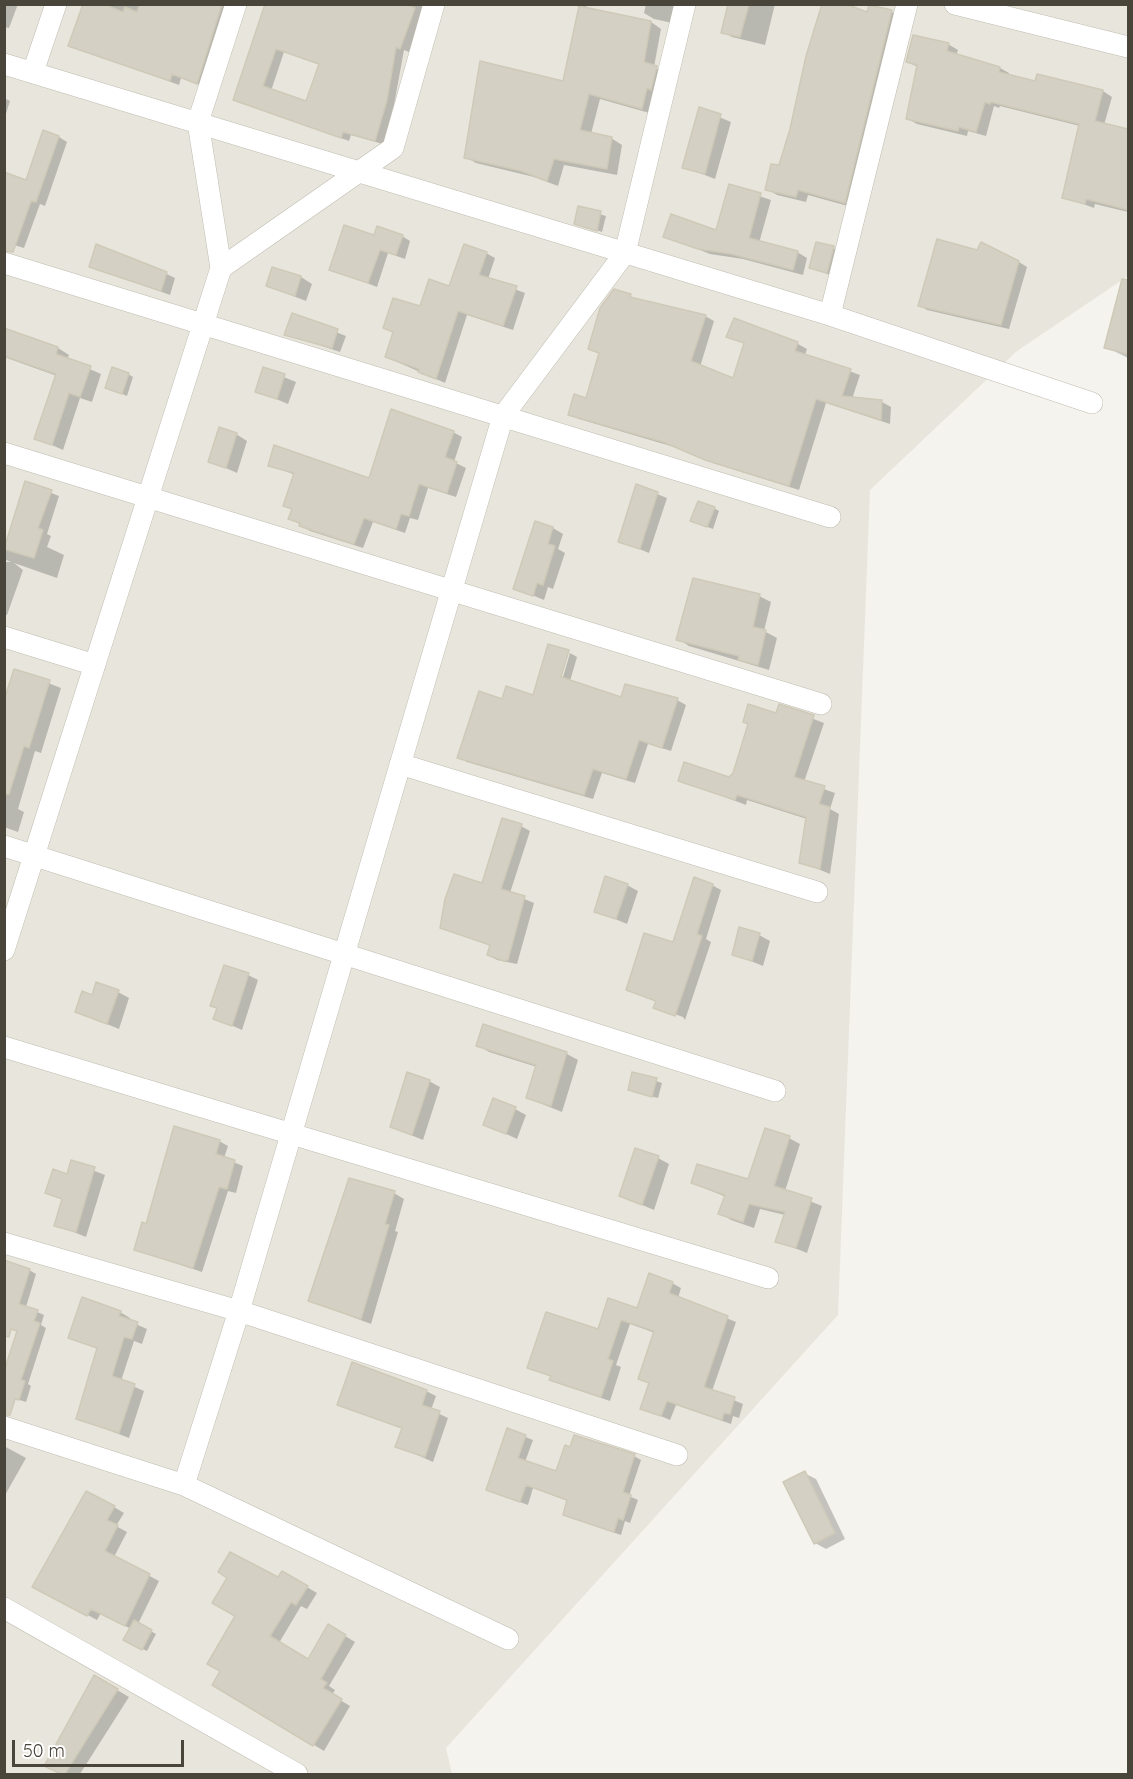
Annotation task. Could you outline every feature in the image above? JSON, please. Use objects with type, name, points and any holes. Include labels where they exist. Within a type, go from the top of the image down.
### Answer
[{"type":"street","points":[[33,72],[56,4]]},
{"type":"street","points":[[4,950],[220,268],[198,122],[236,4]]},
{"type":"street","points":[[220,268],[393,148],[434,4]]},
{"type":"street","points":[[184,1485],[239,1311],[503,416],[625,253],[685,4]]},
{"type":"street","points":[[830,315],[908,4]]},
{"type":"street","points":[[955,4],[1128,47]]},
{"type":"street","points":[[4,64],[830,315],[1092,403]]},
{"type":"street","points":[[4,263],[830,517]]},
{"type":"street","points":[[4,453],[820,704]]},
{"type":"street","points":[[4,637],[95,665]]},
{"type":"street","points":[[400,764],[816,892]]},
{"type":"street","points":[[4,846],[775,1091]]},
{"type":"street","points":[[4,1047],[768,1278]]},
{"type":"street","points":[[4,1243],[239,1311],[677,1455]]},
{"type":"street","points":[[4,1427],[184,1485],[508,1639]]},
{"type":"street","points":[[4,1608],[297,1774]]},
{"type":"shaded area","points":[[5,5],[1128,5],[1128,276],[1017,351],[870,490],[838,1315],[446,1748],[452,1774],[5,1774]]},
{"type":"building","points":[[83,4],[103,4],[123,12],[125,7],[137,12],[140,4],[222,4],[197,84],[172,74],[170,81],[68,46]]},
{"type":"building","points":[[265,4],[404,4],[415,8],[400,49],[396,47],[387,100],[375,141],[343,132],[341,138],[233,100]],"holes":[[[276,49],[319,64],[306,101],[263,86]]]},
{"type":"building","points":[[728,4],[749,4],[740,37],[721,33]]},
{"type":"building","points":[[822,4],[846,4],[867,12],[869,5],[892,10],[845,203],[798,190],[796,197],[765,190],[771,164],[779,165],[790,129],[806,56]]},
{"type":"building","points":[[579,6],[651,21],[644,62],[657,66],[651,90],[647,88],[642,109],[589,94],[580,130],[612,137],[607,169],[554,159],[547,181],[521,171],[464,158],[480,61],[563,81]]},
{"type":"building","points":[[913,35],[949,43],[947,51],[1000,67],[999,72],[1035,81],[1037,74],[1103,90],[1095,121],[1128,129],[1128,210],[1086,199],[1085,204],[1062,198],[1079,124],[991,102],[990,104],[985,102],[976,132],[959,127],[958,131],[906,119],[917,65],[906,62]]},
{"type":"building","points":[[699,107],[721,114],[705,174],[682,168]]},
{"type":"building","points":[[43,130],[59,136],[36,202],[31,201],[13,252],[4,251],[4,172],[26,180]]},
{"type":"building","points":[[729,184],[761,193],[749,238],[798,251],[793,270],[731,254],[698,249],[663,237],[671,214],[716,230]]},
{"type":"building","points":[[578,206],[601,211],[597,231],[574,224]]},
{"type":"building","points":[[344,225],[374,235],[377,226],[403,235],[396,255],[380,250],[368,283],[329,270]]},
{"type":"building","points":[[937,239],[977,250],[981,242],[1019,261],[1001,325],[918,306]]},
{"type":"building","points":[[816,242],[834,246],[827,273],[809,268]]},
{"type":"building","points":[[96,244],[167,272],[161,291],[89,267]]},
{"type":"building","points":[[464,244],[487,252],[479,275],[517,286],[503,326],[458,311],[436,379],[418,372],[419,369],[385,357],[393,332],[383,328],[393,298],[420,306],[429,279],[449,286]]},
{"type":"building","points":[[272,267],[301,276],[295,296],[266,286]]},
{"type":"building","points":[[1122,279],[1128,280],[1128,354],[1104,348]]},
{"type":"building","points":[[614,289],[631,294],[630,297],[706,315],[691,361],[733,378],[744,343],[726,337],[734,318],[798,342],[795,351],[851,369],[842,396],[882,400],[881,420],[816,399],[789,486],[705,460],[663,442],[568,415],[574,394],[586,398],[599,353],[588,349],[600,308]]},
{"type":"building","points":[[292,313],[338,329],[332,348],[284,335]]},
{"type":"building","points":[[4,328],[58,347],[56,354],[91,366],[80,397],[69,393],[52,445],[34,439],[56,374],[4,356]]},
{"type":"building","points":[[112,367],[129,373],[122,394],[105,388]]},
{"type":"building","points":[[263,367],[285,374],[277,399],[255,392]]},
{"type":"building","points":[[391,409],[454,431],[445,457],[457,462],[447,493],[419,484],[409,516],[401,514],[396,529],[364,518],[354,544],[299,526],[300,523],[288,519],[292,509],[283,506],[294,473],[268,466],[274,445],[369,478]]},
{"type":"building","points":[[219,427],[237,433],[226,468],[208,462]]},
{"type":"building","points":[[25,481],[52,490],[38,528],[43,530],[34,558],[4,549]]},
{"type":"building","points":[[636,484],[658,492],[640,549],[618,542]]},
{"type":"building","points":[[698,501],[715,507],[707,527],[690,521]]},
{"type":"building","points":[[535,521],[553,527],[548,544],[555,546],[543,585],[537,583],[533,596],[513,589]]},
{"type":"building","points":[[693,578],[760,594],[753,627],[766,630],[758,665],[738,660],[739,656],[676,640]]},
{"type":"building","points":[[548,644],[569,650],[561,677],[621,697],[625,684],[678,698],[662,748],[639,740],[626,779],[593,769],[584,795],[457,758],[479,691],[502,699],[506,686],[533,695]]},
{"type":"building","points":[[14,669],[50,680],[29,748],[24,746],[9,794],[4,794],[4,700]]},
{"type":"building","points":[[748,704],[776,713],[779,704],[814,715],[794,777],[825,786],[819,804],[830,807],[820,869],[799,863],[806,817],[737,795],[735,800],[678,781],[684,762],[729,777],[733,773],[748,724],[743,722]]},
{"type":"building","points":[[502,818],[522,824],[501,889],[525,896],[508,960],[504,961],[487,955],[490,945],[440,928],[445,899],[454,874],[482,883]]},
{"type":"building","points":[[605,876],[628,884],[616,919],[594,912]]},
{"type":"building","points":[[694,877],[713,884],[697,934],[702,936],[675,1016],[653,1008],[656,1001],[626,990],[644,933],[673,942]]},
{"type":"building","points":[[739,927],[760,933],[752,961],[732,955]]},
{"type":"building","points":[[224,965],[249,973],[232,1026],[213,1019],[217,1008],[210,1006]]},
{"type":"building","points":[[96,982],[119,990],[107,1024],[75,1012],[82,991],[92,995]]},
{"type":"building","points":[[483,1024],[567,1052],[551,1106],[526,1098],[536,1065],[476,1046]]},
{"type":"building","points":[[407,1072],[430,1080],[412,1135],[390,1127]]},
{"type":"building","points":[[632,1072],[657,1078],[652,1097],[628,1090]]},
{"type":"building","points":[[493,1098],[516,1107],[506,1134],[483,1125]]},
{"type":"building","points":[[174,1126],[220,1140],[216,1154],[235,1160],[227,1189],[219,1187],[193,1268],[134,1250],[142,1222],[146,1224]]},
{"type":"building","points":[[765,1128],[790,1136],[774,1186],[812,1198],[796,1248],[775,1242],[785,1212],[749,1204],[743,1222],[718,1214],[725,1195],[691,1183],[697,1164],[748,1179]]},
{"type":"building","points":[[635,1148],[659,1156],[642,1205],[619,1196]]},
{"type":"building","points":[[71,1160],[95,1167],[76,1232],[54,1226],[62,1199],[45,1193],[53,1169],[67,1174]]},
{"type":"building","points":[[349,1178],[395,1191],[385,1224],[389,1225],[361,1319],[308,1301]]},
{"type":"building","points":[[4,1260],[30,1269],[19,1304],[38,1310],[34,1321],[40,1323],[21,1380],[25,1381],[19,1400],[15,1399],[10,1415],[4,1415],[4,1371],[17,1331],[11,1329],[9,1337],[4,1336]]},
{"type":"building","points":[[649,1273],[673,1282],[669,1293],[728,1316],[704,1387],[735,1397],[730,1414],[724,1413],[722,1420],[667,1401],[661,1416],[640,1409],[649,1383],[638,1379],[654,1331],[621,1320],[608,1359],[613,1361],[601,1397],[549,1380],[551,1376],[527,1368],[546,1312],[598,1329],[608,1298],[637,1308]]},
{"type":"building","points":[[82,1297],[121,1311],[119,1316],[138,1322],[132,1339],[124,1337],[112,1376],[135,1384],[119,1433],[76,1419],[97,1348],[68,1338]]},
{"type":"building","points":[[352,1362],[427,1390],[422,1405],[440,1411],[425,1457],[395,1447],[402,1428],[337,1405]]},
{"type":"building","points":[[507,1428],[526,1435],[518,1458],[556,1471],[565,1445],[570,1447],[574,1435],[635,1454],[623,1492],[631,1495],[623,1520],[618,1518],[614,1532],[563,1515],[567,1500],[526,1485],[520,1502],[486,1490]]},
{"type":"building","points":[[805,1471],[835,1533],[814,1544],[783,1482]]},
{"type":"building","points":[[86,1491],[115,1506],[107,1520],[118,1525],[105,1551],[150,1574],[125,1626],[91,1609],[87,1616],[32,1587]]},
{"type":"building","points":[[230,1552],[278,1577],[282,1571],[308,1586],[296,1605],[291,1602],[270,1636],[308,1659],[328,1624],[346,1635],[321,1679],[327,1683],[323,1688],[342,1699],[313,1746],[212,1685],[220,1671],[207,1664],[235,1616],[212,1603],[227,1578],[218,1572]]},
{"type":"building","points":[[134,1620],[152,1630],[142,1650],[123,1640]]},
{"type":"building","points":[[94,1675],[118,1689],[65,1774],[61,1774],[44,1766]]}]
